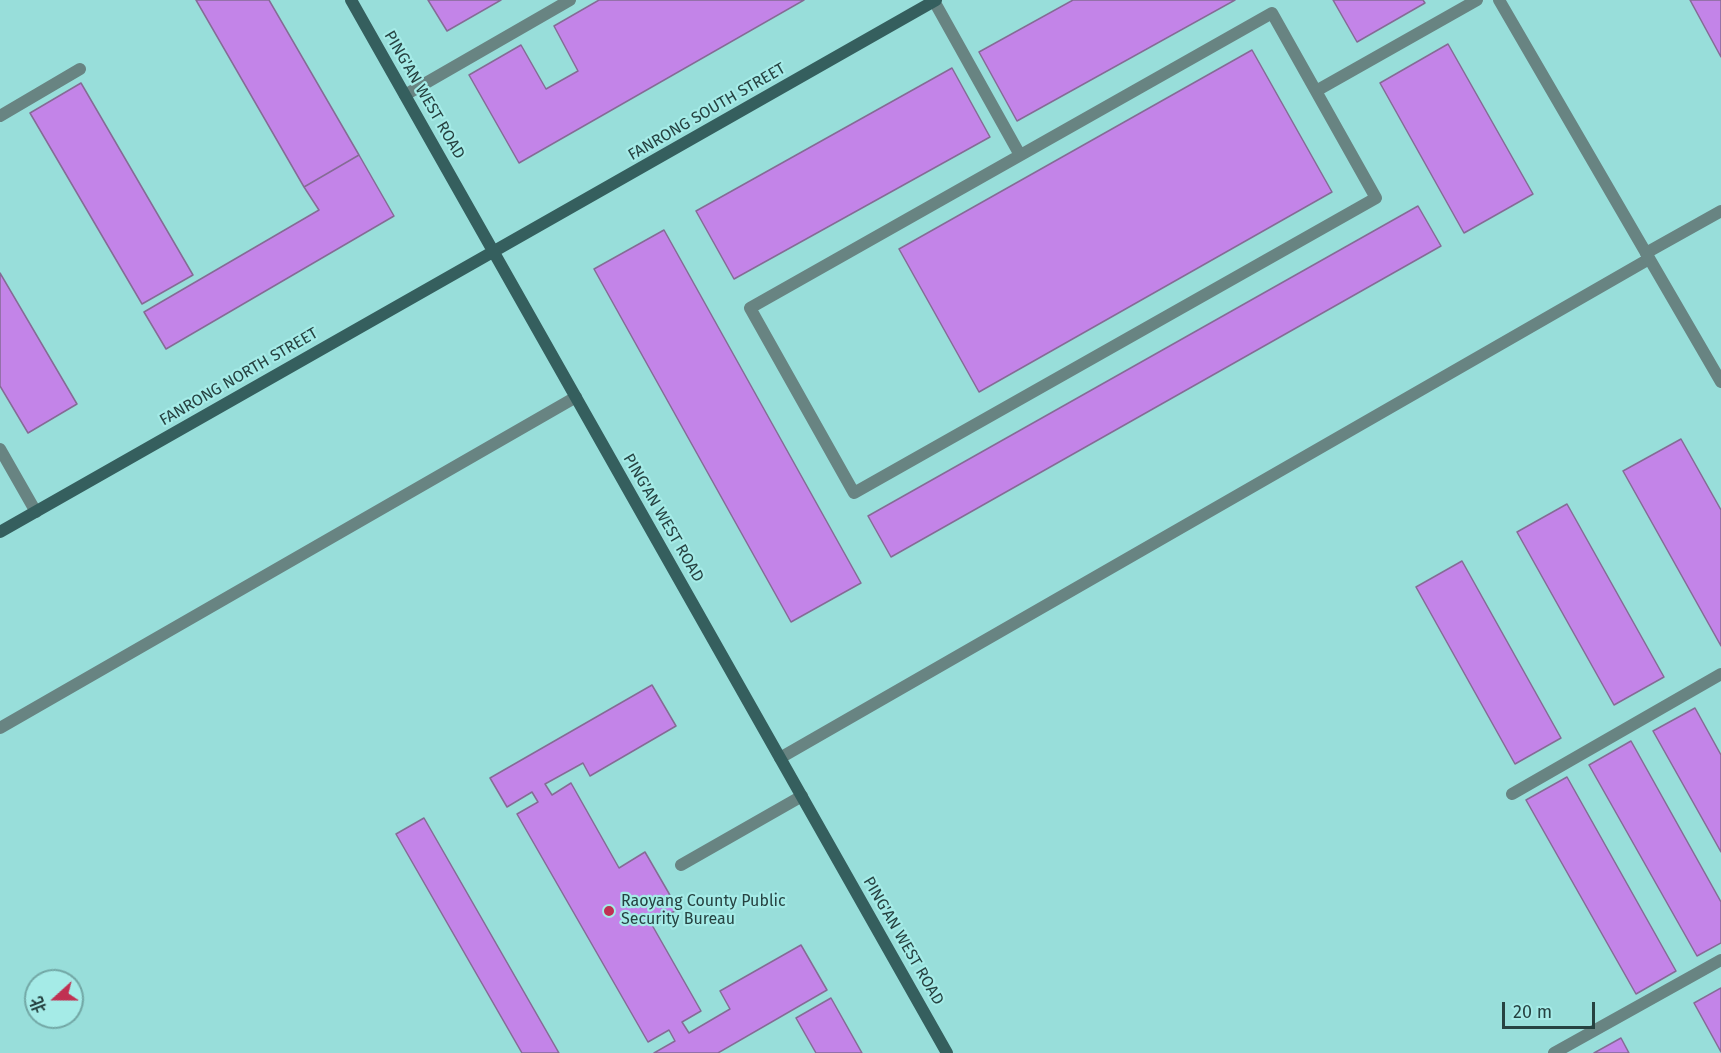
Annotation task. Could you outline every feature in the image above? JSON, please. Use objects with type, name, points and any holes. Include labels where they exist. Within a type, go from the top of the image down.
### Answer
[{"type":"main road","name":"PING'AN WEST ROAD","points":[[351,0],[947,1053]]},
{"type":"main road","name":"FANRONG SOUTH STREET","points":[[493,252],[935,1]]},
{"type":"main road","name":"FANRONG NORTH STREET","points":[[0,532],[493,252]]},
{"type":"street","points":[[405,96],[570,0]]},
{"type":"street","points":[[1316,91],[1477,0]]},
{"type":"street","points":[[1499,0],[1721,382]]},
{"type":"street","points":[[935,1],[1020,155]]},
{"type":"street","points":[[1272,13],[1316,91],[1376,198],[854,493],[750,308],[1272,13]]},
{"type":"street","points":[[0,116],[80,69]]},
{"type":"street","points":[[780,758],[1648,256],[1721,211]]},
{"type":"street","points":[[0,728],[576,397]]},
{"type":"street","points":[[0,449],[36,512]]},
{"type":"street","points":[[1512,794],[1721,674]]},
{"type":"street","points":[[681,865],[802,796]]},
{"type":"street","points":[[1554,1053],[1721,960]]},
{"type":"building","points":[[196,0],[269,0],[359,155],[304,187]]},
{"type":"building","points":[[428,0],[501,0],[447,31]]},
{"type":"building","points":[[599,0],[804,0],[519,163],[469,75],[521,45],[546,89],[578,71],[554,26]]},
{"type":"building","points":[[1073,0],[1235,0],[1017,121],[979,52]]},
{"type":"building","points":[[1333,0],[1423,0],[1425,3],[1357,42]]},
{"type":"building","points":[[1690,0],[1721,0],[1721,57]]},
{"type":"building","points":[[1448,44],[1533,194],[1464,233],[1380,83]]},
{"type":"building","points":[[1252,50],[1332,192],[979,392],[899,249]]},
{"type":"building","points":[[952,68],[990,137],[734,279],[696,211]]},
{"type":"building","points":[[81,83],[193,275],[142,304],[30,113]]},
{"type":"building","points":[[359,155],[394,216],[166,349],[144,312],[319,210],[304,187]]},
{"type":"building","points":[[1418,206],[1441,246],[891,557],[868,516]]},
{"type":"building","points":[[664,230],[861,583],[791,622],[594,269]]},
{"type":"building","points":[[0,273],[77,404],[28,433],[0,386]]},
{"type":"building","points":[[1681,439],[1721,510],[1721,646],[1623,471]]},
{"type":"building","points":[[1567,504],[1664,677],[1614,705],[1517,532]]},
{"type":"building","points":[[1462,561],[1561,738],[1515,764],[1416,587]]},
{"type":"building","points":[[652,685],[676,726],[590,776],[583,763],[545,784],[552,795],[571,783],[619,868],[645,852],[678,909],[652,925],[701,1011],[682,1022],[689,1033],[730,1009],[720,991],[801,945],[827,990],[718,1053],[654,1053],[675,1041],[669,1030],[648,1042],[517,814],[538,802],[532,792],[507,807],[490,778]]},
{"type":"building","points":[[1695,708],[1721,755],[1721,852],[1653,731]]},
{"type":"building","points":[[1631,741],[1721,902],[1721,943],[1697,956],[1589,765]]},
{"type":"building","points":[[1567,777],[1676,971],[1636,994],[1526,800]]},
{"type":"building","points":[[424,818],[559,1053],[522,1053],[396,834]]},
{"type":"building","points":[[1721,988],[1721,1052],[1694,1003]]},
{"type":"building","points":[[831,998],[862,1053],[816,1053],[796,1018]]},
{"type":"building","points":[[1621,1038],[1629,1053],[1594,1053]]},
{"type":"place","name":"Raoyang County Public Security Bureau","points":[[609,911]]}]
